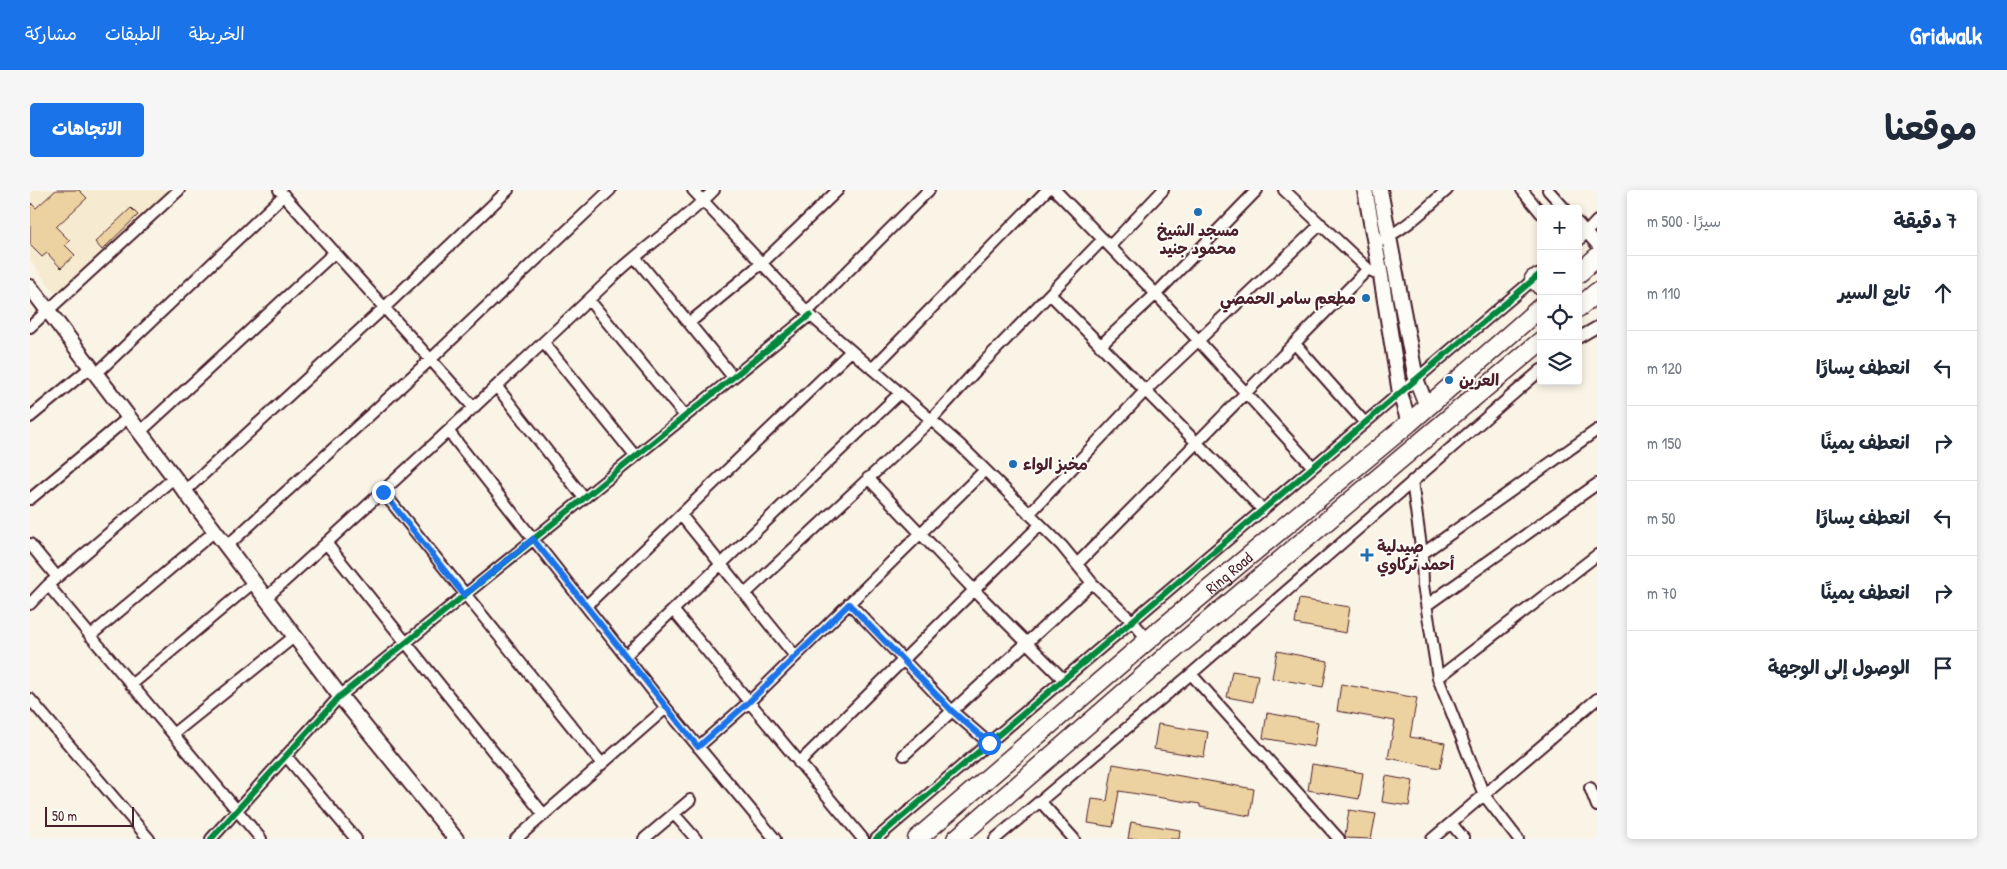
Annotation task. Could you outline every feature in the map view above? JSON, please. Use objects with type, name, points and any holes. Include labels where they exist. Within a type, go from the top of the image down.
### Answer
[{"type":"highway","points":[[1585,265],[1597,282]]},
{"type":"highway","points":[[1582,305],[1597,292]]},
{"type":"highway","name":"Ring Road","points":[[917,839],[1148,640],[1428,408],[1537,311]]},
{"type":"highway","name":"Ring Road","points":[[956,839],[1164,658],[1537,344]]},
{"type":"street","points":[[30,327],[179,190]]},
{"type":"street","points":[[185,491],[385,307],[508,190]]},
{"type":"street","points":[[227,546],[431,359],[610,190]]},
{"type":"street","points":[[693,190],[808,313],[931,420],[985,470],[1040,525],[1077,564],[1092,583],[1132,621],[1148,640]]},
{"type":"street","points":[[266,598],[449,432],[635,257],[714,190]]},
{"type":"street","points":[[690,323],[762,263],[838,190]]},
{"type":"street","points":[[211,839],[340,696],[734,376],[808,313],[929,190]]},
{"type":"street","points":[[872,369],[1047,190]]},
{"type":"street","points":[[1056,190],[1156,294],[1313,467]]},
{"type":"street","points":[[746,594],[931,420],[1050,294],[1162,190]]},
{"type":"street","points":[[1100,346],[1156,294],[1257,190]]},
{"type":"street","points":[[1284,190],[1368,269],[1382,276]]},
{"type":"street","points":[[1365,190],[1382,276],[1400,393],[1409,423]]},
{"type":"street","points":[[1380,190],[1416,379],[1428,408]]},
{"type":"street","points":[[1375,243],[1390,237],[1406,226],[1448,190]]},
{"type":"street","points":[[1522,190],[1537,208]]},
{"type":"street","points":[[1548,190],[1561,205]]},
{"type":"street","points":[[30,417],[94,370],[281,193],[474,408]]},
{"type":"street","points":[[1582,237],[1597,222]]},
{"type":"street","points":[[1029,514],[1145,391],[1321,224]]},
{"type":"street","points":[[1582,227],[1597,245]]},
{"type":"street","points":[[140,432],[335,252]]},
{"type":"street","points":[[635,257],[734,376]]},
{"type":"street","points":[[1077,564],[1196,442],[1247,394],[1368,269]]},
{"type":"street","points":[[876,839],[1416,379],[1537,281]]},
{"type":"street","points":[[30,287],[340,696],[456,839]]},
{"type":"street","points":[[1050,294],[1263,510]]},
{"type":"street","points":[[589,300],[685,416]]},
{"type":"street","points":[[1582,336],[1597,327]]},
{"type":"street","points":[[544,343],[635,456]]},
{"type":"street","points":[[1295,344],[1365,423]]},
{"type":"street","points":[[586,606],[851,351]]},
{"type":"street","points":[[995,839],[1191,674],[1537,373]]},
{"type":"street","points":[[497,387],[584,498]]},
{"type":"street","points":[[625,656],[900,393]]},
{"type":"street","points":[[30,499],[129,417]]},
{"type":"street","points":[[1422,554],[1597,430]]},
{"type":"street","points":[[449,432],[666,708],[775,839]]},
{"type":"street","points":[[698,747],[749,702],[985,470]]},
{"type":"street","points":[[30,604],[57,577],[175,477]]},
{"type":"street","points":[[868,478],[1027,645],[1064,680]]},
{"type":"street","points":[[1412,481],[1422,554],[1423,586],[1438,678],[1484,795],[1518,839]]},
{"type":"street","points":[[1426,605],[1597,484]]},
{"type":"street","points":[[383,492],[464,595],[602,764]]},
{"type":"street","points":[[681,515],[795,656]]},
{"type":"street","points":[[799,763],[1040,525]]},
{"type":"street","points":[[90,636],[216,531]]},
{"type":"street","points":[[30,544],[57,577]]},
{"type":"street","points":[[326,544],[544,815]]},
{"type":"street","points":[[1438,678],[1597,555]]},
{"type":"street","points":[[131,685],[254,582]]},
{"type":"street","points":[[904,755],[1027,645],[1092,583]]},
{"type":"street","points":[[48,585],[261,839]]},
{"type":"street","points":[[849,604],[952,711],[989,743]]},
{"type":"street","points":[[673,610],[864,839]]},
{"type":"street","points":[[173,734],[295,636]]},
{"type":"street","points":[[1191,674],[1339,839]]},
{"type":"street","points":[[30,699],[149,839]]},
{"type":"street","points":[[1432,839],[1597,699]]},
{"type":"street","points":[[516,839],[666,708]]},
{"type":"street","points":[[286,756],[356,839]]},
{"type":"street","points":[[1590,788],[1597,806]]},
{"type":"street","points":[[644,839],[690,800]]},
{"type":"street","points":[[1040,801],[1074,839]]},
{"type":"street","points":[[674,814],[696,839]]},
{"type":"street","points":[[1451,824],[1464,839]]},
{"type":"shaded area","points":[[30,190],[171,190],[60,292],[54,292],[30,260]]},
{"type":"building","points":[[56,190],[79,190],[87,198],[56,227],[70,241],[65,245],[75,255],[61,268],[47,253],[42,257],[30,245],[30,202],[36,208]]},
{"type":"building","points":[[131,208],[138,215],[102,250],[95,242]]},
{"type":"building","points":[[1299,599],[1350,607],[1346,633],[1295,624]]},
{"type":"building","points":[[1277,651],[1328,661],[1323,687],[1272,678]]},
{"type":"building","points":[[1232,671],[1258,675],[1253,702],[1227,697]]},
{"type":"building","points":[[1341,684],[1417,698],[1410,737],[1445,743],[1440,768],[1388,758],[1395,721],[1337,711]]},
{"type":"building","points":[[1267,713],[1318,722],[1314,747],[1263,738]]},
{"type":"building","points":[[1158,724],[1208,732],[1204,757],[1154,749]]},
{"type":"building","points":[[1113,764],[1254,789],[1250,816],[1200,807],[1200,804],[1119,791],[1113,827],[1088,823],[1092,799],[1107,801]]},
{"type":"building","points":[[1312,764],[1363,773],[1359,799],[1308,790]]},
{"type":"building","points":[[1386,776],[1413,781],[1409,806],[1382,802]]},
{"type":"building","points":[[1349,810],[1376,814],[1371,839],[1346,838]]},
{"type":"building","points":[[1131,822],[1180,830],[1179,839],[1128,839]]},
{"type":"cycle path","points":[[876,839],[1537,276]]},
{"type":"cycle path","points":[[211,839],[340,696],[810,315]]},
{"type":"place","name":"مسجد الشيخ محمود جنيد","points":[[1198,212]]},
{"type":"place","name":"مطعم سامر الحمصي","points":[[1366,298]]},
{"type":"place","name":"العرين","points":[[1449,380]]},
{"type":"place","name":"مخبز الواء","points":[[1013,464]]},
{"type":"place","name":"صيدلية أحمد تركاوي","points":[[1367,555]]},
{"type":"route","points":[[383,492],[464,595],[533,539],[698,747],[749,702],[849,604],[952,711],[989,743]]}]
